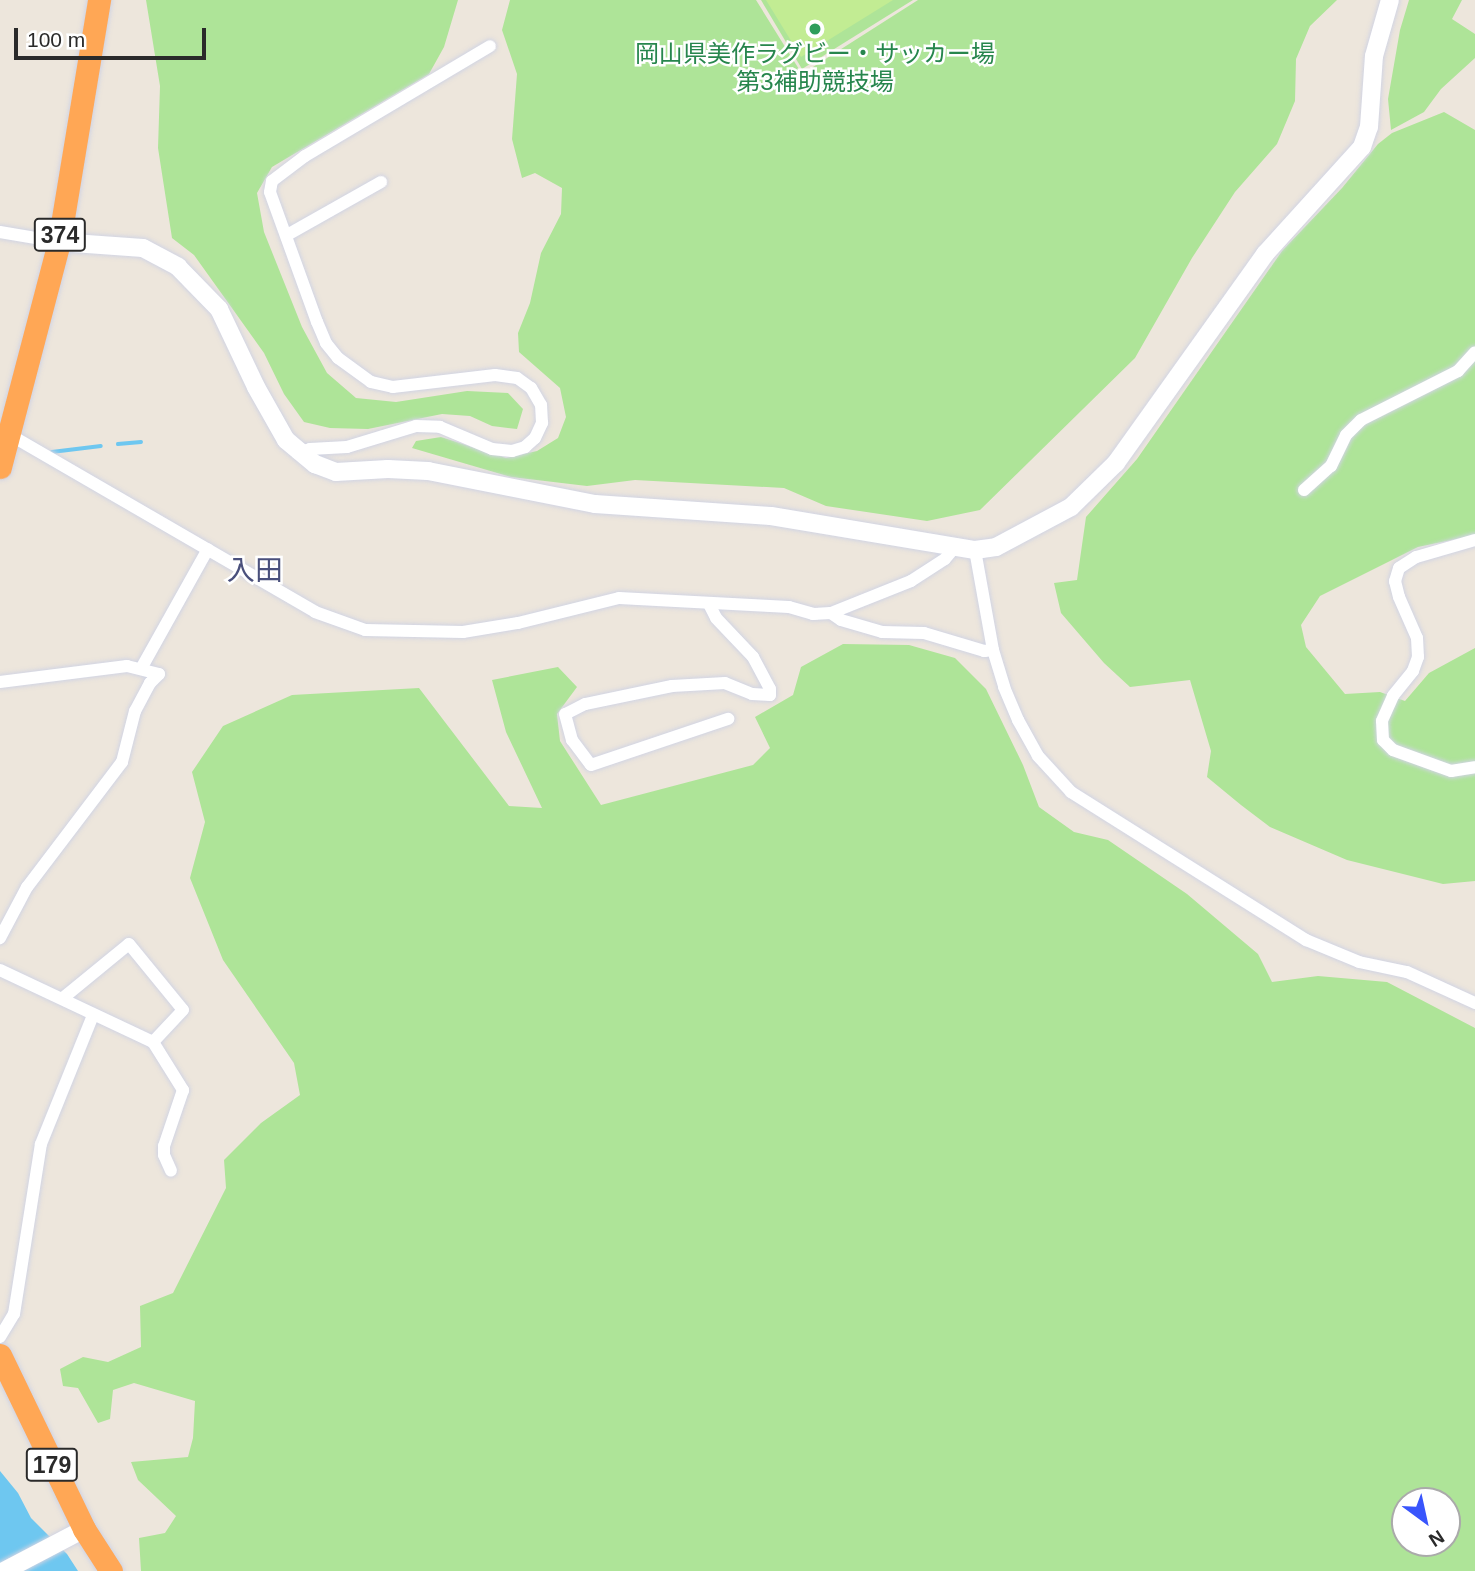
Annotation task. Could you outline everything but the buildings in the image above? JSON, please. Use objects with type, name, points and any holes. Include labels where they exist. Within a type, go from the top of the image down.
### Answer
[{"type":"highway","name":"374","points":[[0,467],[4,431],[59,242],[99,0]]},
{"type":"highway","name":"179","points":[[0,1355],[84,1529],[111,1571]]},
{"type":"street","points":[[0,232],[59,242],[143,247],[178,267],[219,309],[256,387],[286,440],[298,453],[315,464],[336,472],[388,469],[428,471],[595,504],[806,520],[975,550],[996,547],[1070,508],[1116,464],[1265,254],[1362,147],[1369,127],[1374,56],[1390,0]]},
{"type":"street","points":[[298,453],[310,449],[347,447],[416,426],[440,426],[492,449],[512,451],[525,447],[535,438],[542,424],[541,405],[531,388],[517,377],[495,375],[393,387],[371,382],[355,374],[326,343],[270,192],[272,181],[305,156],[490,46]]},
{"type":"street","points":[[287,235],[381,182]]},
{"type":"street","points":[[1304,490],[1331,466],[1346,435],[1362,420],[1458,371],[1475,352]]},
{"type":"street","points":[[4,431],[315,612],[365,630],[463,632],[518,623],[619,598],[710,606],[789,607],[813,614],[831,613],[911,581],[946,559],[955,547]]},
{"type":"street","points":[[1475,540],[1416,557],[1399,568],[1395,581],[1417,638],[1418,657],[1413,671],[1393,696],[1382,721],[1383,740],[1393,750],[1451,771],[1475,767]]},
{"type":"street","points":[[142,667],[208,549]]},
{"type":"street","points":[[975,550],[993,650],[1018,720],[1038,756],[1071,792],[1306,940],[1359,962],[1407,972],[1475,1003]]},
{"type":"street","points":[[710,606],[716,618],[753,657],[770,689],[770,695],[752,694],[725,683],[672,686],[585,704],[565,714],[572,740],[591,765],[728,719]]},
{"type":"street","points":[[831,613],[841,620],[883,632],[924,633],[984,651],[993,650]]},
{"type":"street","points":[[0,682],[127,666],[142,667],[159,674],[150,682],[135,711],[122,762],[27,887],[0,938]]},
{"type":"street","points":[[63,998],[129,944],[183,1010],[153,1042]]},
{"type":"street","points":[[0,970],[153,1042],[183,1090],[164,1146],[164,1155],[171,1171]]},
{"type":"street","points":[[0,1337],[14,1314],[41,1144],[93,1015]]},
{"type":"street","points":[[4,1571],[84,1529]]},
{"type":"green space","points":[[146,0],[458,0],[444,47],[429,74],[272,167],[257,193],[264,232],[302,327],[327,373],[356,398],[396,402],[467,391],[508,393],[523,409],[517,429],[492,426],[470,416],[442,414],[368,429],[330,428],[304,422],[284,394],[264,353],[194,255],[172,238],[158,148],[160,86]]},
{"type":"green space","points":[[510,0],[756,0],[802,74],[918,0],[1337,0],[1310,26],[1296,59],[1295,101],[1277,144],[1235,192],[1192,258],[1135,358],[980,510],[927,521],[826,506],[784,488],[635,480],[587,486],[511,477],[412,448],[416,441],[441,437],[506,458],[537,451],[558,438],[566,417],[560,388],[519,352],[518,333],[530,303],[541,253],[561,214],[562,188],[535,173],[522,178],[512,139],[517,74],[502,30]]},
{"type":"green space","name":"岡山県美作ラグビー・サッカー場 第3補助競技場","points":[[761,0],[913,0],[802,69]]},
{"type":"green space","name":"岡山県美作ラグビー・サッカー場 第3補助競技場","points":[[766,0],[893,0],[801,57]]},
{"type":"green space","points":[[1409,0],[1462,0],[1452,19],[1475,34],[1475,58],[1441,89],[1424,112],[1391,130],[1388,99],[1400,30]]},
{"type":"green space","points":[[1444,112],[1475,130],[1475,535],[1418,547],[1320,596],[1301,625],[1306,647],[1345,694],[1380,692],[1405,701],[1429,673],[1475,648],[1475,881],[1443,884],[1347,860],[1270,827],[1241,805],[1207,777],[1211,751],[1190,680],[1130,687],[1104,663],[1061,613],[1054,583],[1077,580],[1086,517],[1137,459],[1282,251],[1342,188],[1378,144],[1392,133]]},
{"type":"green space","points":[[843,644],[909,645],[955,658],[986,689],[1023,765],[1039,807],[1074,832],[1108,840],[1187,894],[1258,954],[1272,982],[1318,976],[1387,982],[1475,1028],[1475,1571],[141,1571],[139,1538],[165,1533],[176,1516],[138,1480],[131,1462],[188,1457],[193,1438],[195,1401],[134,1383],[113,1390],[110,1419],[98,1423],[78,1388],[63,1386],[60,1369],[83,1357],[108,1362],[141,1347],[140,1306],[173,1293],[226,1188],[224,1160],[261,1123],[300,1095],[294,1063],[223,960],[190,878],[205,822],[192,772],[223,726],[292,695],[419,688],[509,806],[542,808],[506,732],[492,680],[558,667],[577,687],[557,714],[560,741],[601,805],[753,765],[770,748],[755,717],[793,695],[801,667]]},
{"type":"water","points":[[0,1471],[18,1493],[31,1518],[67,1554],[78,1571],[0,1571]]},
{"type":"waterway","points":[[118,444],[141,442]]},
{"type":"waterway","points":[[52,452],[101,446]]},
{"type":"place","name":"岡山県美作ラグビー・サッカー場 第3補助競技場","points":[[815,29]]},
{"type":"district","name":"入田","points":[[255,571]]}]
